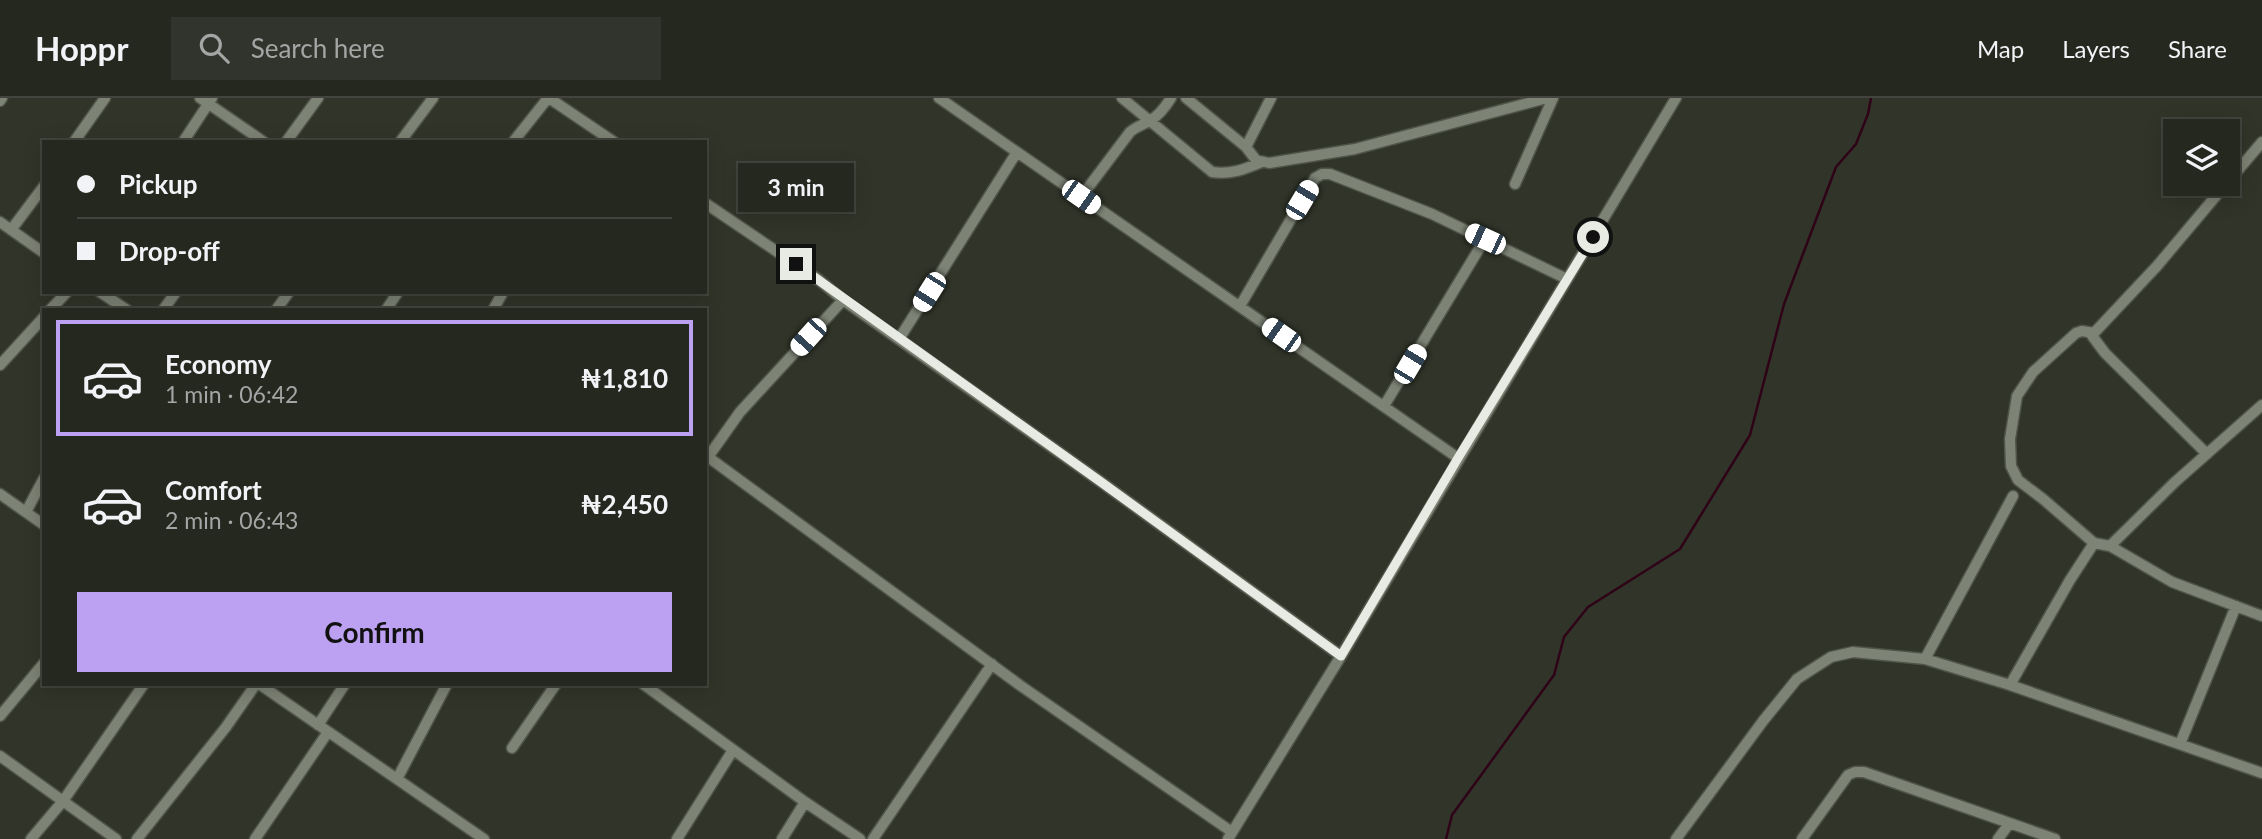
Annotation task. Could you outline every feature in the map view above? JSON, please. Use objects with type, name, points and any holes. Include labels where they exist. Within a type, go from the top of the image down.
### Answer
[{"type":"street","points":[[76,140],[104,98]]},
{"type":"street","points":[[287,140],[318,98]]},
{"type":"street","points":[[402,140],[433,98]]},
{"type":"street","points":[[515,140],[548,98],[611,140]]},
{"type":"street","points":[[939,98],[1458,458]]},
{"type":"street","points":[[1122,98],[1212,172],[1224,174],[1262,162],[1355,149],[1547,98]]},
{"type":"street","points":[[1081,197],[1130,132],[1137,125],[1149,122],[1158,115],[1171,98]]},
{"type":"street","points":[[1186,98],[1262,162]]},
{"type":"street","points":[[1245,147],[1271,98]]},
{"type":"street","points":[[1515,184],[1553,98]]},
{"type":"street","points":[[843,300],[740,412],[708,457],[1230,835],[1341,656],[1676,98]]},
{"type":"street","points":[[184,140],[207,100],[261,140]]},
{"type":"street","points":[[2240,168],[2262,142]]},
{"type":"street","points":[[899,339],[1017,152]]},
{"type":"street","points":[[1240,306],[1315,178],[1322,174],[1330,174],[1432,214],[1567,279]]},
{"type":"street","points":[[11,230],[42,189]]},
{"type":"street","points":[[2216,196],[2094,333],[2076,333],[2033,372],[2017,396],[2010,439],[2011,466],[2018,480],[2094,543],[2110,546],[2172,582],[2262,616]]},
{"type":"street","points":[[707,204],[819,280],[843,300],[1341,656]]},
{"type":"street","points":[[0,222],[42,252]]},
{"type":"street","points":[[1384,407],[1485,239]]},
{"type":"street","points":[[52,308],[65,294]]},
{"type":"street","points":[[103,294],[124,308]]},
{"type":"street","points":[[0,365],[42,319]]},
{"type":"street","points":[[2090,333],[2105,353],[2207,454]]},
{"type":"street","points":[[2110,546],[2262,405]]},
{"type":"street","points":[[26,512],[42,482]]},
{"type":"street","points":[[0,494],[42,524]]},
{"type":"street","points":[[1925,659],[2013,496]]},
{"type":"street","points":[[2010,685],[2094,543]]},
{"type":"street","points":[[2180,744],[2236,606]]},
{"type":"street","points":[[1676,839],[1797,679],[1831,656],[1853,652],[1925,659],[2010,685],[2262,773]]},
{"type":"street","points":[[873,839],[992,664]]},
{"type":"street","points":[[0,716],[42,665]]},
{"type":"street","points":[[31,839],[143,686]]},
{"type":"street","points":[[137,839],[256,686]]},
{"type":"street","points":[[260,686],[480,838]]},
{"type":"street","points":[[318,725],[344,686]]},
{"type":"street","points":[[397,779],[446,686]]},
{"type":"street","points":[[512,748],[555,686]]},
{"type":"street","points":[[646,686],[860,839]]},
{"type":"street","points":[[255,839],[328,732]]},
{"type":"street","points":[[677,839],[733,750]]},
{"type":"street","points":[[0,756],[116,839]]},
{"type":"street","points":[[1802,839],[1848,775],[1855,772],[1864,772],[2054,839]]},
{"type":"street","points":[[782,839],[805,802]]},
{"type":"street","points":[[1998,839],[2009,824]]},
{"type":"waterway","points":[[1446,839],[1452,815],[1554,675],[1564,637],[1588,607],[1680,549],[1750,435],[1784,304],[1836,167],[1856,144],[1868,114],[1871,98]]},
{"type":"route","points":[[796,264],[1341,656],[1593,237]]}]
